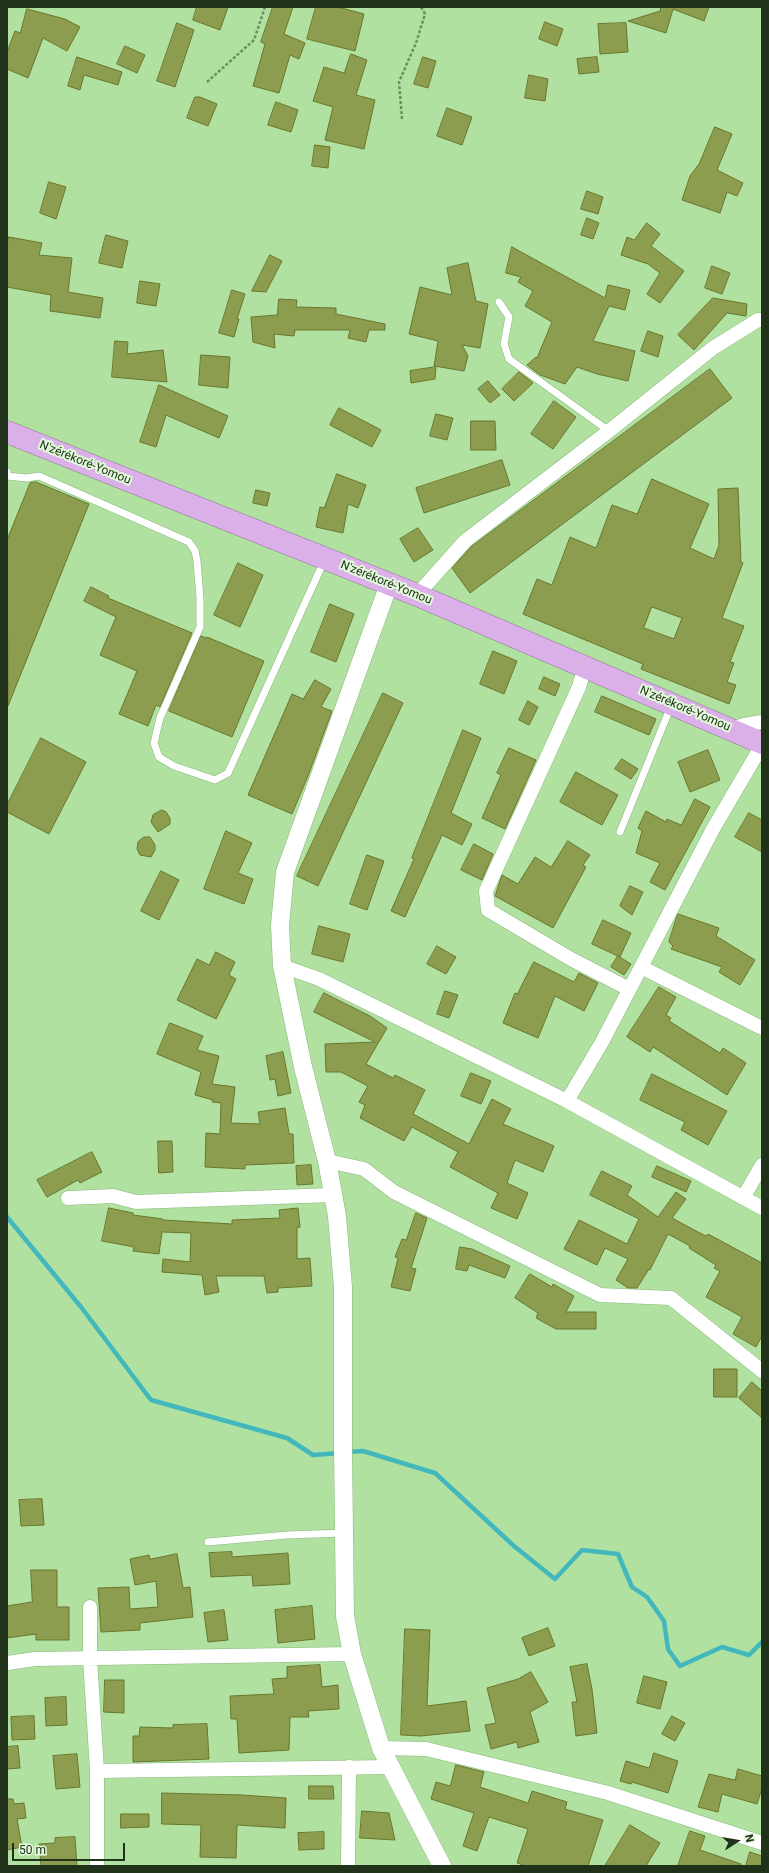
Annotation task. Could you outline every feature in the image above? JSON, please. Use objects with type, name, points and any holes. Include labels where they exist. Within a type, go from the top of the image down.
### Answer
[{"type":"highway","name":"N'zérékoré-Yomou","points":[[7,432],[417,595],[585,666],[762,744]]},
{"type":"street","points":[[417,595],[464,541],[609,431],[713,348],[758,320],[762,320]]},
{"type":"street","points":[[389,584],[285,872],[280,925],[282,966],[304,1067],[327,1161],[337,1216],[343,1287],[345,1616],[352,1654],[381,1748],[442,1866]]},
{"type":"street","points":[[585,666],[579,687],[486,891],[488,910],[571,959],[629,989]]},
{"type":"street","points":[[731,730],[744,725],[762,722]]},
{"type":"street","points":[[567,1101],[602,1042],[713,829],[762,744]]},
{"type":"street","points":[[282,966],[320,979],[567,1101],[762,1208]]},
{"type":"street","points":[[641,967],[762,1028]]},
{"type":"street","points":[[327,1161],[364,1169],[394,1192],[600,1295],[670,1298],[762,1371]]},
{"type":"street","points":[[743,1198],[762,1165]]},
{"type":"street","points":[[68,1198],[113,1196],[136,1202],[333,1195]]},
{"type":"street","points":[[90,1607],[90,1658],[97,1770],[97,1866]]},
{"type":"street","points":[[7,1663],[35,1659],[352,1654]]},
{"type":"street","points":[[381,1748],[426,1749],[608,1793],[762,1843]]},
{"type":"street","points":[[348,1866],[349,1767]]},
{"type":"street","points":[[97,1770],[391,1767]]},
{"type":"lane","points":[[499,302],[509,317],[504,344],[509,358],[609,431]]},
{"type":"lane","points":[[7,472],[7,476],[27,478],[39,476],[189,542],[195,551],[200,598],[200,627],[160,718],[154,743],[159,757],[174,766],[215,780],[228,774],[325,558]]},
{"type":"lane","points":[[620,832],[672,704]]},
{"type":"lane","points":[[208,1542],[287,1535],[344,1533]]},
{"type":"path","points":[[207,82],[254,40],[265,7]]},
{"type":"path","points":[[402,119],[399,82],[416,43],[425,14],[421,7]]},
{"type":"building","points":[[197,7],[228,7],[220,30],[193,20]]},
{"type":"building","points":[[273,7],[293,7],[284,34],[305,43],[299,59],[290,55],[279,93],[253,86],[265,44],[261,42]]},
{"type":"building","points":[[316,7],[338,7],[364,14],[355,51],[307,39]]},
{"type":"building","points":[[661,7],[709,7],[704,21],[673,9],[666,33],[628,21],[660,11]]},
{"type":"building","points":[[27,9],[65,19],[80,27],[67,51],[43,38],[28,78],[7,69],[7,52],[15,31],[20,33]]},
{"type":"building","points":[[545,22],[563,29],[557,46],[539,39]]},
{"type":"building","points":[[177,23],[194,30],[175,87],[157,81]]},
{"type":"building","points":[[626,23],[628,52],[600,54],[598,24]]},
{"type":"building","points":[[125,46],[145,55],[137,73],[117,64]]},
{"type":"building","points":[[351,54],[367,60],[356,95],[375,100],[364,149],[325,140],[333,107],[313,101],[324,67],[344,73]]},
{"type":"building","points":[[77,57],[122,72],[118,85],[84,75],[80,90],[68,86]]},
{"type":"building","points":[[423,57],[436,61],[428,88],[414,84]]},
{"type":"building","points":[[597,57],[599,72],[579,74],[577,59]]},
{"type":"building","points":[[529,75],[548,79],[545,101],[525,98]]},
{"type":"building","points":[[195,97],[200,97],[217,104],[208,126],[187,118]]},
{"type":"building","points":[[276,102],[298,110],[291,132],[268,125]]},
{"type":"building","points":[[447,108],[472,117],[462,145],[437,136]]},
{"type":"building","points":[[715,127],[732,134],[717,170],[743,183],[737,196],[727,192],[720,213],[682,200],[690,176],[699,164]]},
{"type":"building","points":[[315,145],[330,147],[328,168],[312,166]]},
{"type":"building","points":[[49,182],[66,187],[56,219],[40,213]]},
{"type":"building","points":[[587,191],[603,197],[598,214],[581,209]]},
{"type":"building","points":[[587,218],[599,223],[593,239],[581,235]]},
{"type":"building","points":[[647,223],[660,234],[651,246],[684,271],[660,303],[647,294],[660,273],[648,264],[621,255],[627,237],[634,240]]},
{"type":"building","points":[[106,235],[128,241],[122,268],[99,263]]},
{"type":"building","points":[[9,237],[42,243],[39,255],[72,258],[68,292],[103,298],[100,318],[50,311],[51,295],[7,287],[7,247]]},
{"type":"building","points":[[512,247],[605,298],[608,285],[630,290],[625,310],[609,306],[593,341],[635,351],[628,381],[597,374],[577,367],[565,384],[540,375],[527,365],[536,357],[537,358],[552,322],[525,306],[533,291],[518,282],[521,277],[506,273]]},
{"type":"building","points":[[270,255],[282,261],[266,292],[252,291]]},
{"type":"building","points":[[468,263],[476,301],[488,304],[480,348],[462,345],[468,356],[464,371],[434,366],[438,341],[409,334],[420,287],[452,295],[447,268]]},
{"type":"building","points":[[712,266],[730,273],[722,294],[705,288]]},
{"type":"building","points":[[140,281],[160,284],[156,306],[137,303]]},
{"type":"building","points":[[232,290],[245,294],[237,319],[239,319],[234,337],[219,333]]},
{"type":"building","points":[[713,298],[747,304],[746,316],[727,313],[694,350],[678,335]]},
{"type":"building","points":[[279,299],[297,300],[296,307],[336,308],[336,314],[385,324],[385,330],[369,330],[366,342],[348,338],[350,330],[295,330],[294,336],[274,334],[275,348],[253,342],[251,317],[277,315]]},
{"type":"building","points":[[648,331],[663,336],[658,357],[641,351]]},
{"type":"building","points":[[115,341],[128,342],[127,354],[163,350],[167,382],[112,377]]},
{"type":"building","points":[[201,355],[230,357],[228,388],[199,385]]},
{"type":"building","points":[[436,367],[435,379],[411,383],[410,371]]},
{"type":"building","points":[[710,369],[732,398],[470,593],[452,568],[471,547]]},
{"type":"building","points":[[519,372],[533,383],[514,401],[502,389]]},
{"type":"building","points":[[488,381],[500,395],[490,403],[478,389]]},
{"type":"building","points":[[159,385],[228,416],[219,438],[166,415],[156,447],[140,442]]},
{"type":"building","points":[[554,401],[576,417],[553,449],[531,434]]},
{"type":"building","points":[[339,408],[381,430],[372,447],[330,425]]},
{"type":"building","points":[[436,414],[453,418],[447,440],[430,436]]},
{"type":"building","points":[[471,421],[495,421],[496,450],[471,450]]},
{"type":"building","points":[[502,460],[510,485],[424,513],[416,488]]},
{"type":"building","points":[[337,474],[366,485],[358,508],[348,504],[343,533],[316,527],[320,507],[324,508]]},
{"type":"building","points":[[652,479],[709,504],[690,548],[714,559],[719,545],[718,489],[738,488],[741,562],[743,563],[722,618],[744,626],[730,662],[734,663],[727,682],[736,685],[729,704],[641,669],[643,664],[523,614],[537,579],[552,585],[570,537],[596,548],[612,505],[637,514]],"holes":[[[652,607],[682,618],[674,639],[644,628]]]},
{"type":"building","points":[[36,482],[89,504],[8,706],[7,540],[30,483]]},
{"type":"building","points":[[256,490],[270,493],[267,506],[253,503]]},
{"type":"building","points":[[418,528],[433,550],[414,562],[400,539]]},
{"type":"building","points":[[238,563],[263,575],[240,627],[214,615]]},
{"type":"building","points":[[91,587],[109,596],[108,598],[192,633],[160,707],[156,705],[148,726],[119,714],[137,671],[100,655],[116,617],[84,601]]},
{"type":"building","points":[[330,604],[354,614],[336,662],[311,652]]},
{"type":"building","points":[[201,636],[207,637],[264,661],[232,737],[169,711]]},
{"type":"building","points":[[493,651],[517,661],[504,694],[480,684]]},
{"type":"building","points":[[544,677],[560,684],[555,696],[539,689]]},
{"type":"building","points":[[315,680],[331,689],[321,707],[332,711],[292,814],[248,795],[292,694],[303,699]]},
{"type":"building","points":[[383,693],[403,703],[318,886],[297,876]]},
{"type":"building","points":[[602,696],[656,719],[649,735],[595,712]]},
{"type":"building","points":[[528,701],[538,707],[529,725],[519,720]]},
{"type":"building","points":[[463,730],[481,738],[451,813],[472,824],[462,845],[442,835],[405,917],[391,911],[414,859],[412,858]]},
{"type":"building","points":[[41,738],[86,762],[49,834],[7,812],[7,805]]},
{"type":"building","points":[[509,748],[536,760],[505,829],[482,818],[501,775],[497,773]]},
{"type":"building","points":[[708,750],[720,780],[690,792],[678,762]]},
{"type":"building","points":[[622,759],[638,769],[631,779],[615,769]]},
{"type":"building","points":[[576,772],[618,795],[602,825],[560,802]]},
{"type":"building","points":[[695,799],[710,807],[665,890],[650,882],[660,863],[636,853],[642,831],[638,828],[646,811],[666,822],[667,819],[681,825]]},
{"type":"building","points":[[162,810],[166,812],[170,818],[170,824],[158,832],[151,822],[153,815]]},
{"type":"building","points":[[749,813],[762,820],[762,852],[735,837]]},
{"type":"building","points":[[226,831],[252,843],[238,873],[253,879],[244,904],[204,889]]},
{"type":"building","points":[[144,837],[150,837],[155,845],[155,850],[151,857],[140,855],[137,849],[138,842]]},
{"type":"building","points":[[568,841],[590,855],[583,865],[586,867],[553,928],[495,896],[502,875],[518,884],[535,857],[551,867]]},
{"type":"building","points":[[474,844],[493,854],[482,880],[461,870]]},
{"type":"building","points":[[367,855],[384,861],[367,910],[350,904]]},
{"type":"building","points":[[161,871],[179,880],[159,920],[141,911]]},
{"type":"building","points":[[630,886],[643,892],[632,915],[620,906]]},
{"type":"building","points":[[678,914],[719,928],[716,936],[755,960],[740,985],[719,972],[722,967],[671,949],[673,946],[669,942]]},
{"type":"building","points":[[603,920],[631,933],[620,957],[592,944]]},
{"type":"building","points":[[319,926],[350,934],[343,962],[312,954]]},
{"type":"building","points":[[437,946],[456,957],[446,974],[427,964]]},
{"type":"building","points":[[216,952],[235,962],[229,975],[236,979],[216,1019],[177,1000],[197,959],[209,965]]},
{"type":"building","points":[[618,956],[631,964],[624,975],[611,967]]},
{"type":"building","points":[[534,962],[574,982],[579,973],[598,983],[584,1011],[555,996],[538,1038],[503,1023],[515,993],[517,994]]},
{"type":"building","points":[[659,987],[676,997],[666,1015],[671,1018],[669,1021],[720,1053],[723,1048],[746,1063],[727,1095],[653,1047],[650,1052],[627,1037]]},
{"type":"building","points":[[445,991],[458,995],[449,1018],[437,1014]]},
{"type":"building","points":[[324,993],[370,1016],[387,1028],[366,1064],[393,1078],[395,1075],[425,1090],[413,1114],[469,1144],[492,1099],[511,1109],[503,1124],[554,1146],[543,1172],[515,1160],[507,1183],[528,1193],[517,1219],[491,1208],[498,1193],[450,1167],[458,1152],[412,1127],[404,1141],[360,1118],[365,1105],[359,1102],[368,1086],[341,1072],[326,1072],[325,1044],[375,1042],[314,1012]]},
{"type":"building","points":[[170,1023],[203,1036],[197,1050],[219,1056],[212,1084],[235,1087],[231,1123],[260,1124],[258,1112],[285,1108],[289,1134],[293,1134],[294,1163],[245,1165],[245,1169],[205,1167],[206,1133],[220,1134],[221,1103],[212,1102],[213,1100],[195,1095],[201,1072],[157,1054]]},
{"type":"building","points":[[283,1052],[291,1093],[278,1096],[275,1079],[270,1080],[266,1056]]},
{"type":"building","points":[[471,1073],[491,1081],[481,1104],[461,1096]]},
{"type":"building","points":[[652,1074],[727,1111],[708,1145],[681,1130],[685,1122],[640,1100]]},
{"type":"building","points":[[158,1141],[172,1141],[173,1172],[159,1173]]},
{"type":"building","points":[[92,1152],[102,1172],[80,1183],[78,1180],[47,1197],[37,1180]]},
{"type":"building","points":[[311,1165],[313,1184],[297,1185],[296,1166]]},
{"type":"building","points":[[657,1166],[691,1181],[686,1192],[652,1177]]},
{"type":"building","points":[[602,1171],[632,1186],[627,1195],[658,1217],[676,1192],[686,1199],[672,1218],[706,1236],[708,1234],[762,1263],[762,1336],[756,1347],[733,1334],[742,1317],[706,1297],[720,1271],[714,1268],[716,1265],[689,1248],[690,1246],[668,1234],[650,1270],[649,1269],[637,1288],[628,1288],[616,1280],[628,1259],[605,1248],[597,1265],[564,1249],[579,1220],[627,1244],[639,1219],[590,1195]]},
{"type":"building","points":[[109,1208],[133,1213],[133,1215],[163,1220],[232,1224],[232,1220],[280,1218],[279,1210],[298,1208],[300,1227],[297,1228],[297,1259],[310,1258],[312,1286],[278,1288],[278,1292],[267,1293],[264,1276],[216,1276],[219,1292],[205,1295],[202,1275],[162,1272],[163,1259],[190,1262],[191,1233],[162,1232],[159,1254],[133,1251],[134,1247],[102,1241]]},
{"type":"building","points":[[416,1213],[427,1218],[411,1268],[416,1269],[410,1291],[391,1287],[398,1258],[395,1257],[402,1239],[406,1240]]},
{"type":"building","points":[[460,1247],[472,1249],[510,1266],[505,1278],[469,1265],[467,1271],[456,1269]]},
{"type":"building","points":[[530,1274],[552,1287],[553,1284],[574,1296],[566,1312],[596,1312],[596,1329],[556,1329],[536,1318],[538,1313],[515,1298]]},
{"type":"building","points":[[714,1369],[737,1369],[737,1397],[714,1397]]},
{"type":"building","points":[[752,1382],[762,1391],[762,1418],[739,1398]]},
{"type":"building","points":[[42,1499],[44,1525],[21,1526],[19,1500]]},
{"type":"building","points":[[232,1552],[232,1557],[288,1553],[290,1584],[253,1586],[252,1575],[211,1577],[209,1553]]},
{"type":"building","points":[[177,1554],[183,1588],[190,1587],[193,1617],[140,1623],[140,1630],[101,1632],[98,1588],[129,1587],[130,1609],[158,1607],[156,1581],[135,1585],[130,1559],[149,1555],[150,1559]]},
{"type":"building","points":[[31,1570],[57,1570],[57,1607],[69,1607],[69,1640],[36,1640],[36,1634],[7,1638],[7,1606],[32,1602]]},
{"type":"building","points":[[312,1606],[315,1639],[278,1643],[275,1610]]},
{"type":"building","points":[[224,1610],[228,1640],[208,1642],[204,1613]]},
{"type":"building","points":[[548,1628],[555,1646],[529,1656],[522,1638]]},
{"type":"building","points":[[405,1629],[430,1630],[427,1706],[466,1701],[470,1731],[421,1736],[401,1735]]},
{"type":"building","points":[[587,1664],[592,1689],[597,1733],[576,1736],[572,1702],[577,1702],[570,1667]]},
{"type":"building","points":[[320,1665],[322,1687],[338,1685],[339,1709],[308,1711],[309,1717],[290,1717],[289,1750],[239,1753],[237,1719],[231,1719],[230,1696],[274,1694],[272,1679],[287,1678],[287,1667]]},
{"type":"building","points":[[531,1672],[548,1702],[530,1712],[539,1742],[518,1748],[517,1742],[491,1749],[485,1725],[496,1723],[487,1688],[518,1679]]},
{"type":"building","points":[[644,1676],[667,1682],[660,1709],[637,1703]]},
{"type":"building","points":[[105,1680],[124,1680],[124,1713],[104,1712]]},
{"type":"building","points":[[66,1697],[67,1725],[46,1726],[45,1698]]},
{"type":"building","points":[[34,1716],[35,1739],[12,1740],[11,1717]]},
{"type":"building","points":[[672,1716],[685,1723],[675,1741],[662,1734]]},
{"type":"building","points":[[207,1724],[209,1759],[133,1762],[133,1736],[139,1736],[140,1727],[173,1728],[173,1725]]},
{"type":"building","points":[[18,1746],[20,1768],[7,1769],[7,1747]]},
{"type":"building","points":[[654,1753],[678,1761],[668,1793],[632,1782],[631,1784],[620,1781],[626,1761],[649,1768]]},
{"type":"building","points":[[77,1754],[80,1787],[56,1789],[53,1756]]},
{"type":"building","points":[[456,1765],[484,1772],[480,1787],[528,1803],[532,1791],[567,1802],[565,1809],[603,1820],[588,1866],[527,1866],[517,1863],[528,1829],[489,1817],[477,1851],[463,1846],[474,1813],[431,1799],[436,1782],[450,1786]]},
{"type":"building","points":[[738,1769],[762,1776],[762,1788],[757,1804],[722,1794],[718,1812],[698,1807],[709,1774],[735,1780]]},
{"type":"building","points":[[309,1786],[333,1786],[334,1799],[309,1799]]},
{"type":"building","points":[[162,1793],[242,1795],[286,1798],[285,1828],[237,1825],[236,1858],[200,1857],[201,1825],[162,1824]]},
{"type":"building","points":[[7,1799],[13,1799],[14,1804],[24,1803],[26,1818],[17,1819],[22,1847],[7,1850]]},
{"type":"building","points":[[362,1811],[389,1813],[395,1840],[360,1838]]},
{"type":"building","points":[[121,1814],[149,1814],[149,1827],[121,1828]]},
{"type":"building","points":[[630,1825],[660,1843],[646,1866],[605,1866]]},
{"type":"building","points":[[690,1831],[705,1836],[700,1850],[741,1864],[741,1866],[678,1866]]},
{"type":"building","points":[[324,1832],[324,1849],[299,1850],[298,1833]]},
{"type":"building","points":[[75,1837],[77,1866],[41,1866],[39,1844],[55,1843],[55,1838]]},
{"type":"building","points":[[750,1852],[762,1856],[762,1866],[746,1866]]},
{"type":"waterway","points":[[7,1217],[81,1307],[151,1400],[287,1438],[313,1455],[340,1453]]},
{"type":"waterway","points":[[347,1452],[363,1451],[435,1473],[514,1546],[555,1579],[582,1550],[618,1554],[632,1587],[647,1597],[664,1621],[668,1649],[680,1666],[722,1647],[749,1655],[762,1642]]}]
